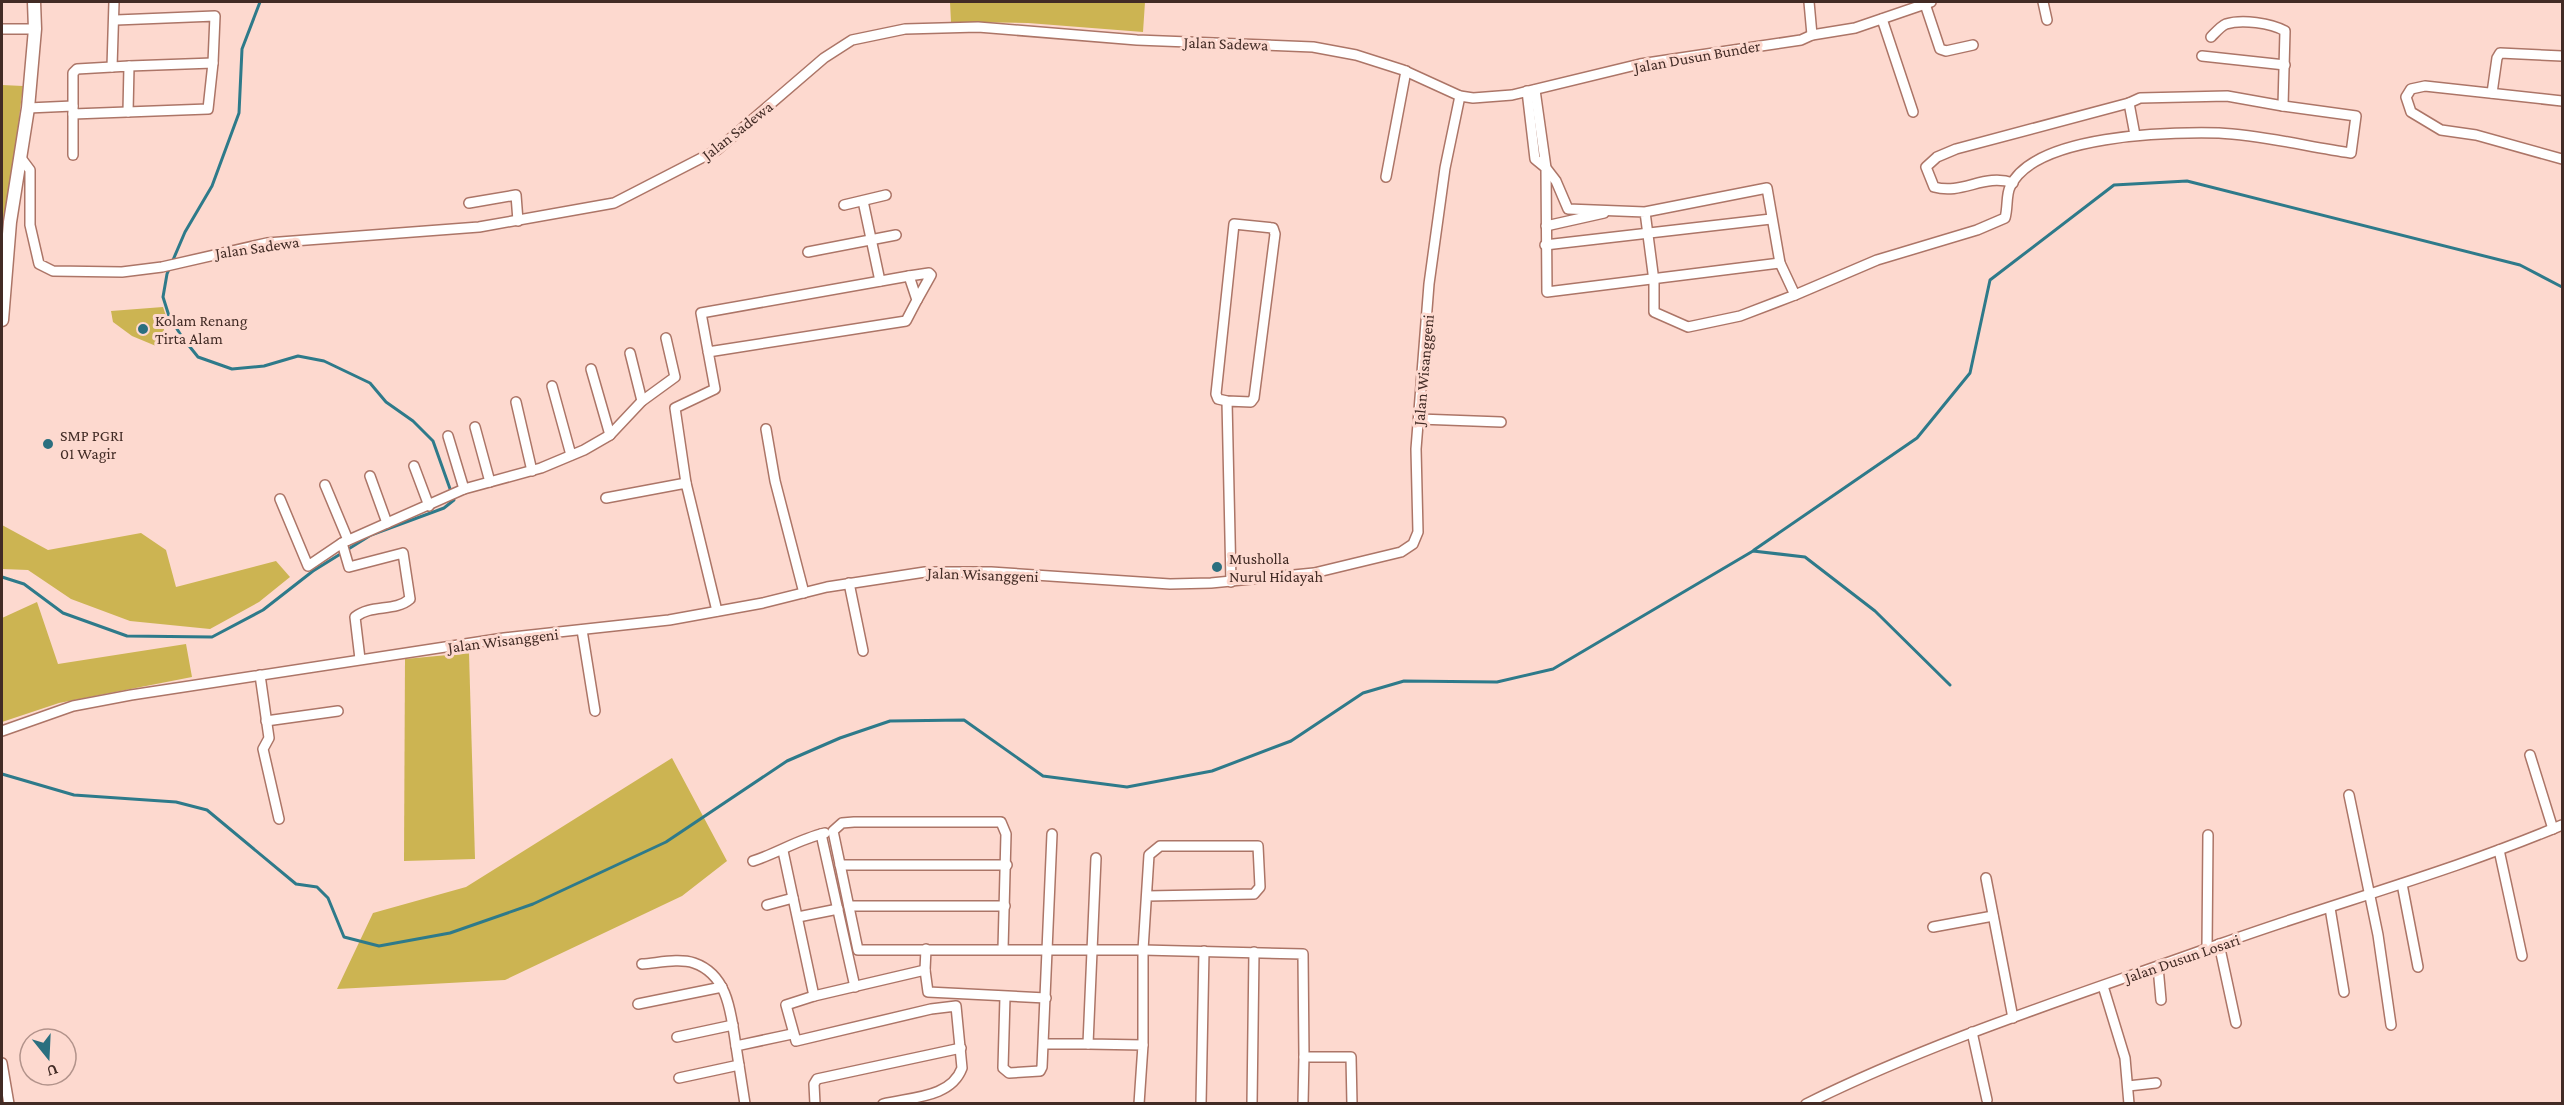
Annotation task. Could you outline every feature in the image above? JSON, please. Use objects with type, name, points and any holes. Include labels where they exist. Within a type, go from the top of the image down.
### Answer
[{"type":"main road","points":[[2,320],[10,222],[28,108],[35,29],[34,2]]},
{"type":"street","points":[[112,67],[116,20],[114,2]]},
{"type":"street","points":[[1809,2],[1812,35]]},
{"type":"street","points":[[2043,2],[2047,20]]},
{"type":"street","points":[[1928,3],[1940,49],[1946,51],[1973,45]]},
{"type":"street","name":"Jalan Dusun Bunder","points":[[1460,96],[1486,97],[1531,90],[1640,64],[1801,40],[1812,35],[1855,28],[1928,3]]},
{"type":"street","points":[[28,108],[128,112],[208,110],[215,16],[116,20]]},
{"type":"street","points":[[1882,19],[1913,112]]},
{"type":"street","points":[[2211,37],[2224,24],[2276,26],[2285,31],[2283,106]]},
{"type":"street","name":"Jalan Sadewa","points":[[21,158],[30,170],[32,239],[39,264],[44,268],[107,274],[162,267],[267,243],[398,235],[518,221],[614,203],[693,164],[739,133],[824,58],[852,40],[876,33],[930,27],[978,27],[1137,40],[1313,47],[1356,55],[1406,71],[1460,96]]},
{"type":"street","points":[[2,28],[35,29]]},
{"type":"street","points":[[2492,93],[2497,58],[2500,54],[2562,56]]},
{"type":"street","points":[[2202,56],[2285,65]]},
{"type":"street","points":[[73,155],[73,73],[76,69],[213,63]]},
{"type":"street","points":[[128,112],[129,66]]},
{"type":"street","points":[[1386,177],[1406,71]]},
{"type":"street","points":[[2562,101],[2425,86],[2412,89],[2406,98],[2410,112],[2441,130],[2476,135],[2562,159]]},
{"type":"street","points":[[1531,90],[1535,159],[1556,181],[1568,209],[1580,220]]},
{"type":"street","name":"Jalan Wisanggeni","points":[[2,731],[73,706],[504,638],[650,623],[804,592],[925,572],[958,571],[1170,584],[1231,582],[1314,573],[1388,556],[1408,548],[1417,538],[1418,532],[1415,474],[1429,284],[1445,168],[1460,96]]},
{"type":"street","points":[[1645,212],[1654,281],[1654,312],[1688,327],[1740,316],[1877,260],[1977,230],[2005,218],[2009,188],[2013,183],[2042,158],[2080,144],[2135,135],[2221,133],[2350,153],[2356,116],[2227,96],[2140,98],[2129,103],[1956,149],[1937,157],[1926,167],[1934,187],[1947,191],[2000,178],[2013,183]]},
{"type":"street","points":[[2129,103],[2135,135]]},
{"type":"street","points":[[1546,168],[1547,292],[1654,281],[1780,263]]},
{"type":"street","points":[[1568,209],[1645,212],[1767,188],[1780,263],[1795,295]]},
{"type":"street","points":[[469,203],[516,195],[518,221]]},
{"type":"street","points":[[844,205],[886,195]]},
{"type":"street","points":[[863,201],[880,280]]},
{"type":"street","points":[[1546,226],[1580,220],[1614,210]]},
{"type":"street","points":[[1545,245],[1772,219]]},
{"type":"street","points":[[1234,224],[1273,228],[1275,234],[1254,398],[1251,402],[1227,401],[1218,399],[1216,394],[1234,224]]},
{"type":"street","points":[[808,252],[896,235]]},
{"type":"street","points":[[708,352],[906,321],[931,275],[929,273],[880,280],[701,313],[708,352],[715,388],[675,408],[686,483],[717,611]]},
{"type":"street","points":[[909,276],[917,300]]},
{"type":"street","points":[[280,499],[308,566],[344,543],[429,507],[461,490],[532,471],[571,455],[610,435],[642,401],[675,377],[666,338]]},
{"type":"street","points":[[630,353],[642,401]]},
{"type":"street","points":[[591,369],[610,435]]},
{"type":"street","points":[[552,386],[571,455]]},
{"type":"street","points":[[1227,401],[1231,582]]},
{"type":"street","points":[[516,402],[532,471]]},
{"type":"street","points":[[1419,419],[1501,422]]},
{"type":"street","points":[[475,427],[490,482]]},
{"type":"street","points":[[766,429],[775,481],[804,592]]},
{"type":"street","points":[[448,436],[461,490]]},
{"type":"street","points":[[414,466],[429,507]]},
{"type":"street","points":[[370,476],[387,523]]},
{"type":"street","points":[[606,498],[686,483]]},
{"type":"street","points":[[325,485],[344,543],[348,567],[403,553],[411,591],[410,599],[404,603],[362,611],[355,616],[360,659]]},
{"type":"street","points":[[849,584],[863,651]]},
{"type":"street","points":[[582,630],[595,711]]},
{"type":"street","points":[[260,675],[269,738],[262,749],[279,819]]},
{"type":"street","points":[[266,721],[338,711]]},
{"type":"street","points":[[2530,755],[2558,827]]},
{"type":"street","points":[[2349,795],[2370,895],[2391,1025]]},
{"type":"street","points":[[753,861],[783,851],[795,843],[833,831],[848,822],[1001,822],[1006,834],[1007,865],[1004,950]]},
{"type":"street","name":"Jalan Dusun Losari","points":[[1806,1104],[1972,1032],[2219,944],[2402,884],[2558,827]]},
{"type":"street","points":[[833,831],[858,950],[1143,950],[1303,954],[1303,1104]]},
{"type":"street","points":[[821,834],[855,987]]},
{"type":"street","points":[[1005,998],[1004,1070],[1009,1073],[1040,1071],[1044,1044],[1049,950],[1052,834]]},
{"type":"street","points":[[2207,949],[2208,835]]},
{"type":"street","points":[[1139,1104],[1143,1045],[1143,950],[1149,855],[1157,848],[1258,846],[1260,887],[1257,892],[1147,896]]},
{"type":"street","points":[[2499,850],[2522,956]]},
{"type":"street","points":[[783,851],[814,996]]},
{"type":"street","points":[[1088,1044],[1096,858]]},
{"type":"street","points":[[840,865],[1007,865]]},
{"type":"street","points":[[1986,878],[2013,1018]]},
{"type":"street","points":[[2402,884],[2418,967]]},
{"type":"street","points":[[767,905],[793,898]]},
{"type":"street","points":[[849,906],[1005,906]]},
{"type":"street","points":[[798,917],[838,909]]},
{"type":"street","points":[[2330,909],[2344,992]]},
{"type":"street","points":[[1933,927],[1993,916]]},
{"type":"street","points":[[2219,944],[2236,1023]]},
{"type":"street","points":[[926,949],[925,970],[931,1009]]},
{"type":"street","points":[[1201,1104],[1204,951]]},
{"type":"street","points":[[1252,1104],[1254,952]]},
{"type":"street","points":[[642,964],[693,963],[709,971],[722,987],[728,998],[745,1104]]},
{"type":"street","points":[[2158,967],[2161,1000]]},
{"type":"street","points":[[925,970],[814,996],[786,1005],[792,1034],[796,1041],[931,1009],[956,1006]]},
{"type":"street","points":[[2103,986],[2125,1058],[2129,1104]]},
{"type":"street","points":[[638,1004],[722,987]]},
{"type":"street","points":[[928,992],[1005,998],[1046,998]]},
{"type":"street","points":[[884,1104],[944,1090],[952,1085],[962,1068],[956,994]]},
{"type":"street","points":[[677,1037],[733,1025]]},
{"type":"street","points":[[1972,1032],[1988,1100]]},
{"type":"street","points":[[736,1046],[792,1034]]},
{"type":"street","points":[[1044,1044],[1143,1045]]},
{"type":"street","points":[[815,1104],[814,1084],[817,1079],[961,1048]]},
{"type":"street","points":[[1304,1057],[1352,1057],[1352,1104]]},
{"type":"street","points":[[2,1063],[9,1104]]},
{"type":"street","points":[[679,1078],[739,1065]]},
{"type":"street","points":[[2128,1086],[2156,1083]]},
{"type":"shaded area","points":[[950,2],[1145,2],[1143,32],[1028,23],[951,22]]},
{"type":"shaded area","points":[[2,85],[23,86],[2,259]]},
{"type":"shaded area","name":"Kolam Renang Tirta Alam","points":[[163,307],[166,316],[162,343],[156,346],[132,336],[113,322],[111,311]]},
{"type":"shaded area","points":[[2,525],[48,550],[141,533],[166,550],[176,587],[276,561],[290,577],[259,602],[210,629],[130,621],[71,599],[28,570],[2,569]]},
{"type":"shaded area","points":[[37,602],[58,664],[186,644],[192,677],[59,703],[2,722],[2,618]]},
{"type":"shaded area","points":[[469,653],[475,859],[404,861],[405,659]]},
{"type":"shaded area","points":[[672,758],[727,861],[682,896],[505,980],[337,989],[373,913],[466,887]]},
{"type":"waterway","points":[[2,577],[24,584],[63,613],[127,636],[212,637],[263,610],[313,571],[371,535],[444,508],[454,500],[433,441],[413,421],[386,402],[370,383],[324,361],[298,356],[264,366],[232,369],[198,357],[169,316],[163,297],[167,274],[185,232],[212,186],[239,113],[242,49],[260,2]]},
{"type":"waterway","points":[[1754,550],[1917,438],[1970,373],[1990,280],[2114,185],[2187,181],[2520,265],[2562,287]]},
{"type":"waterway","points":[[2,774],[74,795],[176,802],[207,810],[296,884],[317,887],[328,898],[344,937],[379,946],[450,933],[533,904],[666,842],[787,761],[840,738],[890,721],[964,720],[1043,776],[1127,787],[1212,771],[1291,741],[1363,693],[1404,681],[1497,682],[1553,669],[1753,551],[1805,557],[1875,611],[1950,685]]},
{"type":"place","name":"Kolam Renang Tirta Alam","points":[[143,329]]},
{"type":"place","name":"SMP PGRI 01 Wagir","points":[[48,444]]},
{"type":"place","name":"Musholla Nurul Hidayah","points":[[1217,567]]}]
